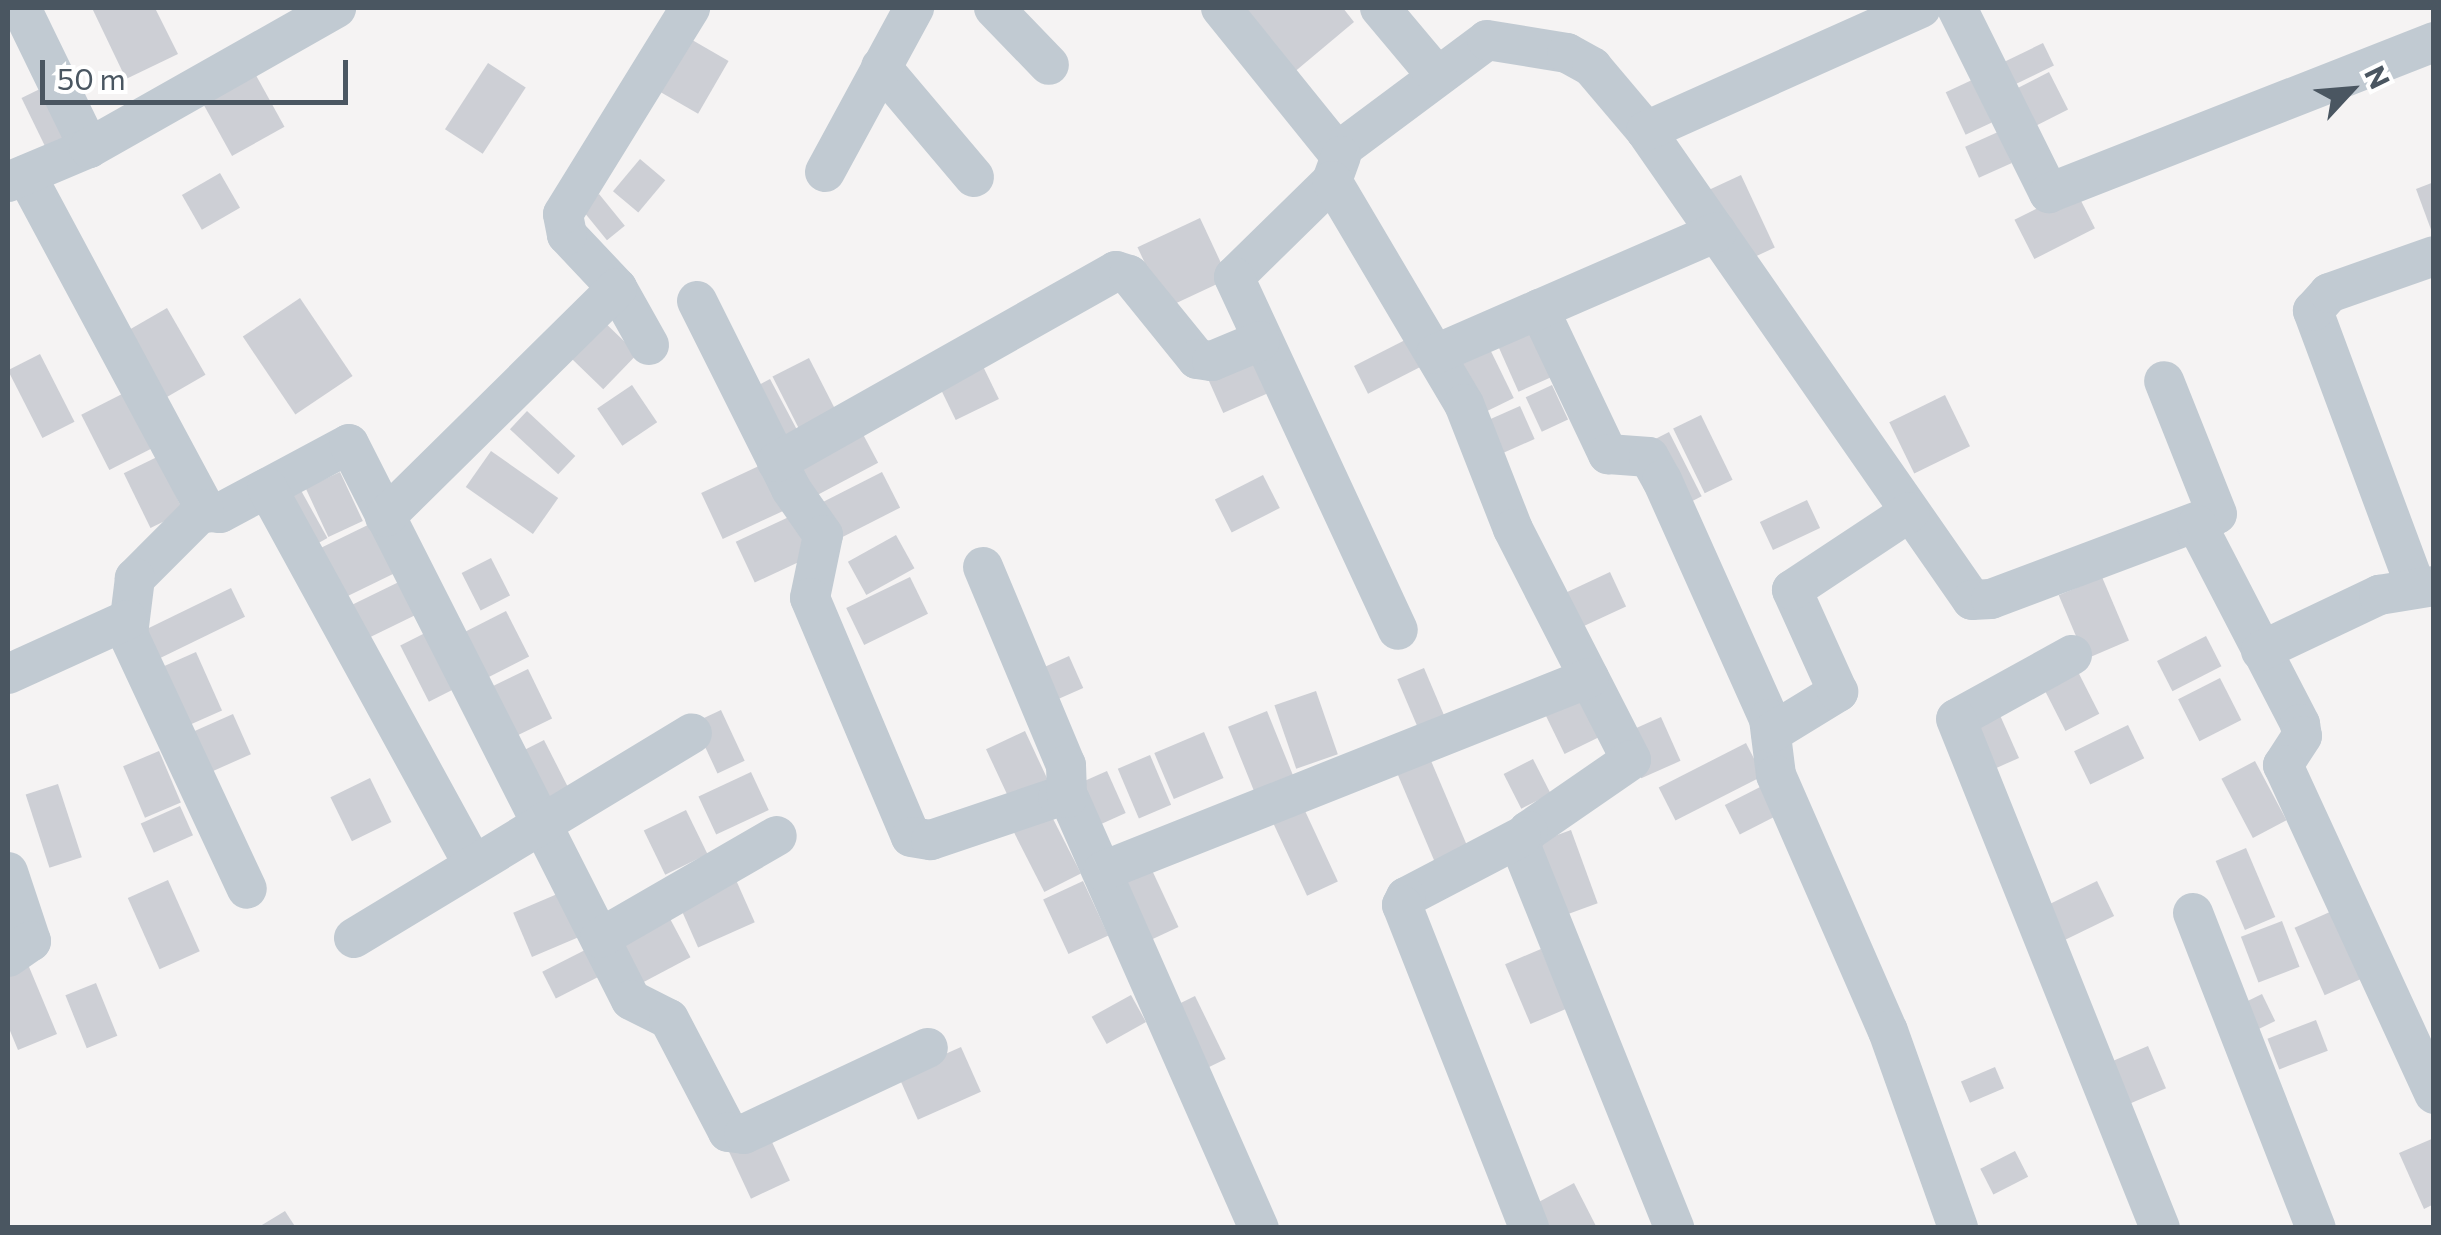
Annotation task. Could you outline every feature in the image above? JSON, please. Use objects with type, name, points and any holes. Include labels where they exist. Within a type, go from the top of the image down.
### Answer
[{"type":"street","points":[[21,8],[88,148]]},
{"type":"street","points":[[336,8],[88,148],[17,178],[204,508],[220,513],[348,444],[632,1000],[670,1019],[732,1135],[928,1048]]},
{"type":"street","points":[[648,345],[616,288],[568,234],[563,214],[690,8]]},
{"type":"street","points":[[825,172],[914,8]]},
{"type":"street","points":[[994,8],[1049,65]]},
{"type":"street","points":[[1220,8],[1333,150],[1337,167],[1477,432],[1513,529],[1630,764],[1522,837],[1406,897],[1402,905],[1530,1228]]},
{"type":"street","points":[[1380,8],[1438,76]]},
{"type":"street","points":[[1646,132],[1920,8]]},
{"type":"street","points":[[1957,8],[2040,183],[2056,194],[2434,42]]},
{"type":"street","points":[[1398,630],[1236,289],[1236,269],[1337,167],[1438,76],[1492,38],[1567,53],[1614,87],[1966,595],[1980,602],[2213,519],[2218,509],[2164,381]]},
{"type":"street","points":[[882,67],[974,177]]},
{"type":"street","points":[[1436,354],[1717,232]]},
{"type":"street","points":[[2261,651],[2363,602],[2425,587],[2313,311],[2329,294],[2434,256]]},
{"type":"street","points":[[777,462],[1116,272],[1129,274],[1197,359],[1212,361],[1260,341]]},
{"type":"street","points":[[385,517],[616,288]]},
{"type":"street","points":[[697,300],[777,462],[823,536],[810,598],[912,837],[931,840],[1068,798]]},
{"type":"street","points":[[1539,309],[1610,457],[1642,455],[1653,463],[1771,733],[1776,775],[1888,1031],[1958,1228]]},
{"type":"street","points":[[267,488],[473,865]]},
{"type":"street","points":[[204,508],[135,578],[127,620],[135,652],[247,889]]},
{"type":"street","points":[[1771,733],[1838,692],[1792,590],[1910,512]]},
{"type":"street","points":[[2197,525],[2302,733],[2283,761],[2286,773],[2434,1094]]},
{"type":"street","points":[[983,568],[1066,765],[1068,798],[1259,1228]]},
{"type":"street","points":[[8,674],[127,620]]},
{"type":"street","points":[[2072,654],[1956,719],[2160,1228]]},
{"type":"street","points":[[1103,871],[1589,678]]},
{"type":"street","points":[[354,938],[692,733]]},
{"type":"street","points":[[600,938],[776,836]]},
{"type":"street","points":[[1522,837],[1521,856],[1674,1228]]},
{"type":"street","points":[[8,872],[31,941],[8,958]]},
{"type":"street","points":[[2193,913],[2316,1228]]},
{"type":"building","points":[[92,8],[155,8],[178,54],[126,79]]},
{"type":"building","points":[[1248,8],[1343,8],[1354,22],[1286,79],[1235,18]]},
{"type":"building","points":[[687,37],[729,61],[698,114],[656,90]]},
{"type":"building","points":[[2043,43],[2054,65],[2005,90],[1994,67]]},
{"type":"building","points":[[488,63],[526,88],[483,154],[445,129]]},
{"type":"building","points":[[253,70],[285,127],[232,156],[201,99]]},
{"type":"building","points":[[2049,72],[2068,109],[2027,130],[2008,93]]},
{"type":"building","points":[[1972,80],[1992,123],[1966,135],[1946,92]]},
{"type":"building","points":[[44,87],[68,136],[46,147],[22,98]]},
{"type":"building","points":[[1998,132],[2012,163],[1979,178],[1965,147]]},
{"type":"building","points":[[640,159],[665,180],[638,212],[613,191]]},
{"type":"building","points":[[220,173],[240,208],[202,230],[182,195]]},
{"type":"building","points":[[1741,175],[1775,248],[1740,264],[1707,191]]},
{"type":"building","points":[[2434,182],[2434,235],[2433,235],[2416,189]]},
{"type":"building","points":[[2075,189],[2095,228],[2034,259],[2014,220]]},
{"type":"building","points":[[599,194],[625,226],[607,240],[581,208]]},
{"type":"building","points":[[1200,218],[1228,279],[1166,308],[1137,247]]},
{"type":"building","points":[[300,298],[353,376],[295,415],[243,337]]},
{"type":"building","points":[[167,308],[206,375],[165,398],[126,332]]},
{"type":"building","points":[[597,315],[637,354],[603,389],[563,350]]},
{"type":"building","points":[[1529,317],[1555,375],[1518,392],[1492,333]]},
{"type":"building","points":[[1411,337],[1425,365],[1368,394],[1354,366]]},
{"type":"building","points":[[1484,337],[1514,398],[1473,418],[1444,357]]},
{"type":"building","points":[[1249,348],[1269,393],[1223,413],[1203,368]]},
{"type":"building","points":[[40,354],[75,422],[42,438],[8,370]]},
{"type":"building","points":[[977,354],[999,399],[956,420],[934,375]]},
{"type":"building","points":[[809,358],[839,417],[802,435],[772,377]]},
{"type":"building","points":[[770,379],[800,436],[774,450],[744,393]]},
{"type":"building","points":[[632,385],[657,422],[622,446],[597,408]]},
{"type":"building","points":[[1552,385],[1568,419],[1542,432],[1526,397]]},
{"type":"building","points":[[124,393],[152,448],[109,470],[81,415]]},
{"type":"building","points":[[1945,395],[1970,446],[1914,473],[1889,422]]},
{"type":"building","points":[[1520,406],[1535,439],[1492,458],[1477,425]]},
{"type":"building","points":[[527,411],[575,456],[558,474],[510,429]]},
{"type":"building","points":[[1701,415],[1733,480],[1705,493],[1673,429]]},
{"type":"building","points":[[857,423],[878,463],[801,504],[780,464]]},
{"type":"building","points":[[1669,432],[1702,496],[1678,508],[1645,444]]},
{"type":"building","points":[[491,451],[558,498],[533,534],[466,487]]},
{"type":"building","points":[[157,457],[184,512],[150,528],[124,473]]},
{"type":"building","points":[[761,465],[783,511],[723,539],[701,493]]},
{"type":"building","points":[[340,472],[363,521],[328,537],[306,488]]},
{"type":"building","points":[[882,472],[900,508],[830,544],[812,508]]},
{"type":"building","points":[[1263,475],[1280,508],[1232,532],[1215,500]]},
{"type":"building","points":[[293,476],[327,538],[305,551],[270,489]]},
{"type":"building","points":[[1807,500],[1820,528],[1773,550],[1760,522]]},
{"type":"building","points":[[791,516],[810,557],[755,583],[736,542]]},
{"type":"building","points":[[374,522],[398,571],[337,601],[313,552]]},
{"type":"building","points":[[896,535],[914,568],[866,595],[848,562]]},
{"type":"building","points":[[491,558],[510,595],[481,610],[462,573]]},
{"type":"building","points":[[1610,572],[1626,606],[1575,630],[1559,596]]},
{"type":"building","points":[[910,577],[928,614],[864,645],[846,608]]},
{"type":"building","points":[[2102,577],[2129,641],[2086,659],[2059,595]]},
{"type":"building","points":[[407,578],[423,611],[358,643],[341,610]]},
{"type":"building","points":[[231,588],[245,617],[144,666],[130,637]]},
{"type":"building","points":[[506,611],[529,656],[482,681],[459,635]]},
{"type":"building","points":[[427,632],[456,688],[429,702],[400,646]]},
{"type":"building","points":[[2206,636],[2221,666],[2172,691],[2157,661]]},
{"type":"building","points":[[196,652],[222,710],[184,728],[158,669]]},
{"type":"building","points":[[1069,656],[1083,688],[1050,703],[1036,671]]},
{"type":"building","points":[[2073,662],[2099,714],[2065,731],[2039,679]]},
{"type":"building","points":[[1424,668],[1447,723],[1421,735],[1397,679]]},
{"type":"building","points":[[528,669],[552,718],[509,739],[485,690]]},
{"type":"building","points":[[2220,678],[2241,720],[2199,741],[2178,699]]},
{"type":"building","points":[[1580,683],[1605,734],[1565,754],[1540,703]]},
{"type":"building","points":[[1316,691],[1338,754],[1296,769],[1274,705]]},
{"type":"building","points":[[1995,704],[2019,758],[1982,774],[1958,720]]},
{"type":"building","points":[[721,710],[745,761],[717,773],[694,723]]},
{"type":"building","points":[[1267,711],[1297,784],[1258,800],[1228,727]]},
{"type":"building","points":[[233,714],[251,754],[198,778],[180,738]]},
{"type":"building","points":[[1661,717],[1681,761],[1641,778],[1622,734]]},
{"type":"building","points":[[2128,725],[2144,758],[2090,785],[2074,751]]},
{"type":"building","points":[[1025,731],[1052,788],[1013,806],[986,749]]},
{"type":"building","points":[[1204,732],[1224,778],[1174,799],[1154,753]]},
{"type":"building","points":[[544,740],[569,790],[536,807],[511,757]]},
{"type":"building","points":[[1746,743],[1763,776],[1675,820],[1659,787]]},
{"type":"building","points":[[1426,749],[1469,849],[1435,863],[1393,763]]},
{"type":"building","points":[[159,751],[181,803],[145,818],[123,766]]},
{"type":"building","points":[[1150,755],[1171,805],[1139,818],[1118,769]]},
{"type":"building","points":[[1533,759],[1551,794],[1521,809],[1504,774]]},
{"type":"building","points":[[2255,761],[2286,820],[2253,838],[2221,779]]},
{"type":"building","points":[[1107,771],[1126,813],[1090,829],[1071,787]]},
{"type":"building","points":[[751,772],[769,810],[716,835],[698,797]]},
{"type":"building","points":[[370,778],[391,822],[352,841],[330,797]]},
{"type":"building","points":[[58,784],[82,857],[49,868],[26,795]]},
{"type":"building","points":[[1764,785],[1779,814],[1740,834],[1725,805]]},
{"type":"building","points":[[1299,798],[1338,881],[1307,896],[1268,812]]},
{"type":"building","points":[[1045,803],[1081,873],[1044,892],[1008,822]]},
{"type":"building","points":[[180,806],[193,835],[154,853],[141,823]]},
{"type":"building","points":[[686,810],[707,854],[665,875],[644,831]]},
{"type":"building","points":[[1571,830],[1598,903],[1554,919],[1528,846]]},
{"type":"building","points":[[2246,848],[2275,917],[2245,930],[2216,861]]},
{"type":"building","points":[[1151,868],[1178,927],[1143,943],[1116,884]]},
{"type":"building","points":[[732,871],[755,922],[698,947],[675,896]]},
{"type":"building","points":[[168,880],[200,951],[160,969],[128,898]]},
{"type":"building","points":[[1083,881],[1108,935],[1068,954],[1043,900]]},
{"type":"building","points":[[2097,881],[2114,916],[2057,944],[2039,909]]},
{"type":"building","points":[[562,892],[581,936],[532,957],[513,913]]},
{"type":"building","points":[[2332,911],[2362,979],[2325,995],[2295,928]]},
{"type":"building","points":[[667,913],[690,957],[630,990],[606,945]]},
{"type":"building","points":[[2282,921],[2300,967],[2258,983],[2241,937]]},
{"type":"building","points":[[1541,949],[1566,1009],[1530,1024],[1505,964]]},
{"type":"building","points":[[585,950],[599,977],[556,999],[542,972]]},
{"type":"building","points":[[27,962],[57,1034],[18,1050],[8,1026],[8,971]]},
{"type":"building","points":[[96,983],[117,1036],[87,1048],[65,995]]},
{"type":"building","points":[[2262,994],[2275,1021],[2246,1035],[2233,1008]]},
{"type":"building","points":[[1131,995],[1146,1022],[1107,1044],[1092,1017]]},
{"type":"building","points":[[1195,996],[1226,1059],[1195,1074],[1164,1011]]},
{"type":"building","points":[[2316,1020],[2328,1051],[2279,1069],[2267,1039]]},
{"type":"building","points":[[2148,1046],[2166,1088],[2125,1106],[2107,1063]]},
{"type":"building","points":[[961,1047],[981,1092],[918,1120],[898,1075]]},
{"type":"building","points":[[1995,1067],[2004,1088],[1970,1103],[1961,1081]]},
{"type":"building","points":[[765,1127],[790,1180],[751,1199],[726,1145]]},
{"type":"building","points":[[2434,1138],[2434,1204],[2424,1209],[2399,1153]]},
{"type":"building","points":[[2015,1151],[2028,1177],[1993,1195],[1980,1169]]},
{"type":"building","points":[[1574,1183],[1597,1228],[1548,1228],[1535,1204]]},
{"type":"building","points":[[285,1211],[296,1228],[257,1228]]}]
